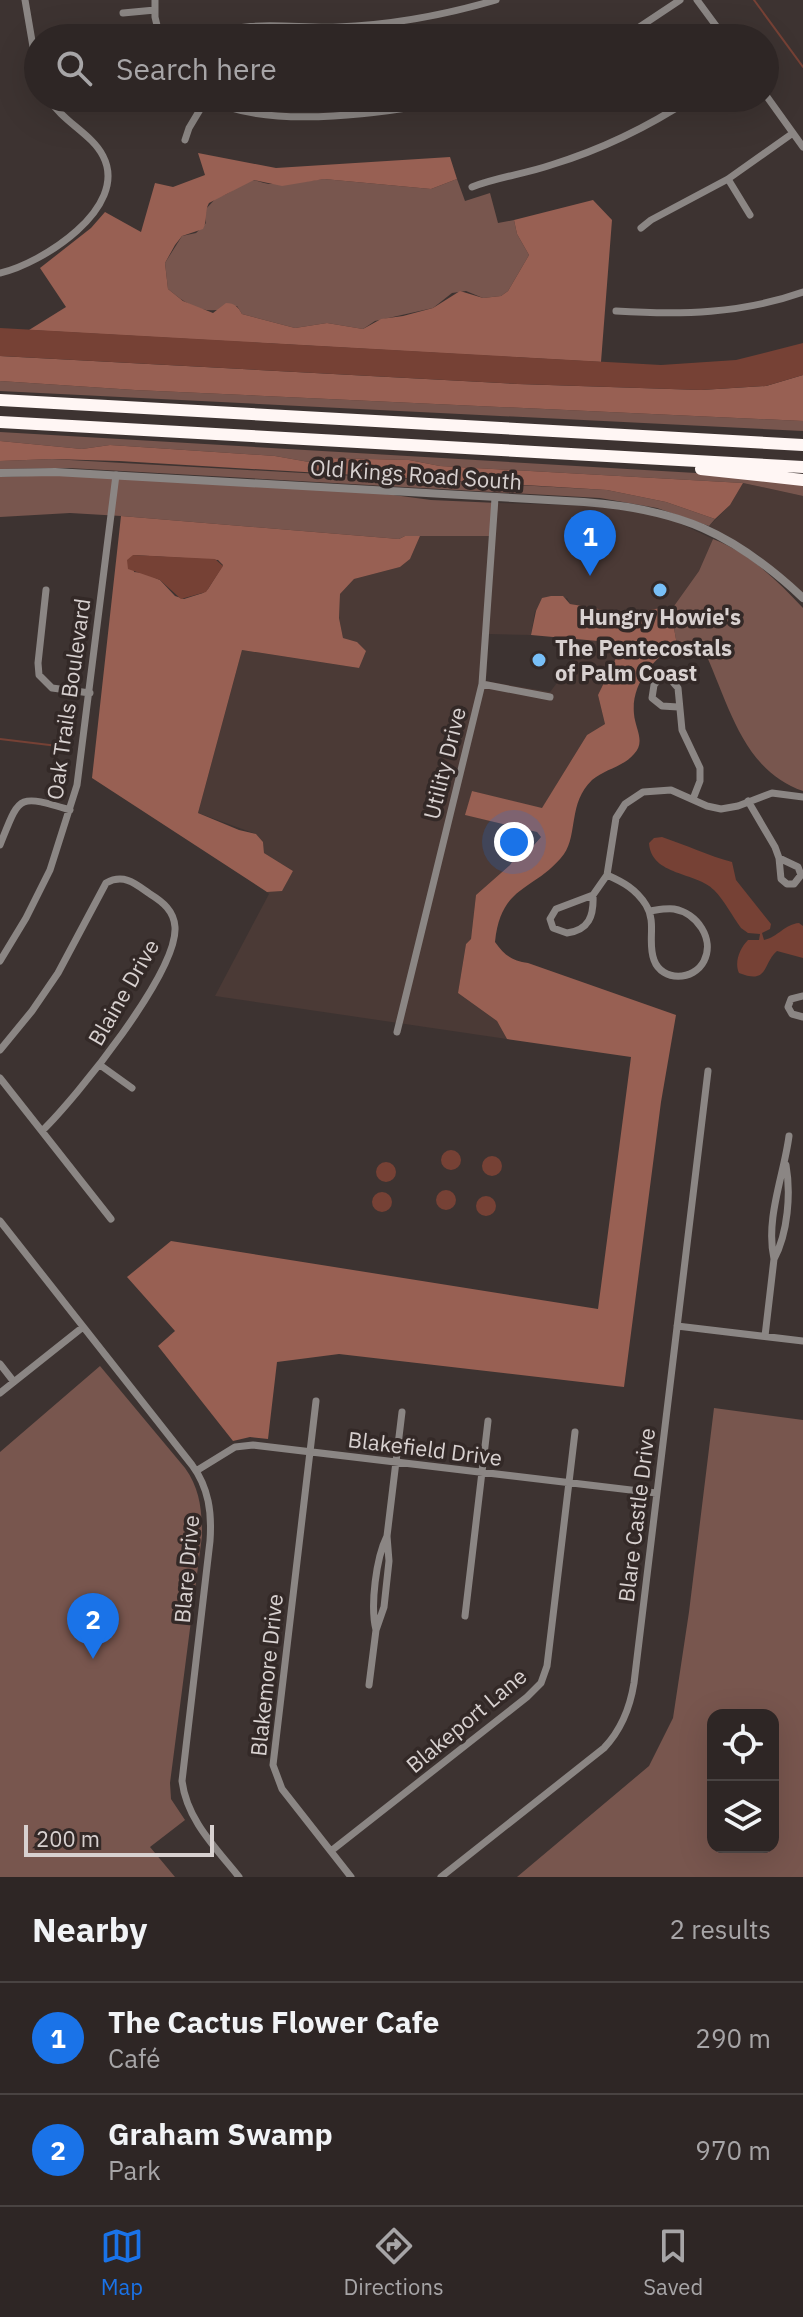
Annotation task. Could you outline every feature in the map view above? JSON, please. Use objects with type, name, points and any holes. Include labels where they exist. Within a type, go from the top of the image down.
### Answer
[{"type":"highway","points":[[0,400],[803,445]]},
{"type":"highway","points":[[0,422],[803,467]]},
{"type":"highway","points":[[700,439],[726,433],[803,438]]},
{"type":"highway","points":[[651,458],[693,468],[803,480]]},
{"type":"street","points":[[25,0],[29,24]]},
{"type":"street","points":[[155,0],[158,24]]},
{"type":"street","points":[[373,24],[446,13],[496,0]]},
{"type":"street","points":[[644,24],[680,0]]},
{"type":"street","points":[[697,0],[715,24]]},
{"type":"street","points":[[123,13],[155,10]]},
{"type":"street","points":[[0,273],[31,263],[53,249],[93,214],[106,191],[108,175],[102,153],[58,112]]},
{"type":"street","points":[[185,140],[199,112]]},
{"type":"street","points":[[260,112],[306,115],[351,112]]},
{"type":"street","points":[[472,187],[590,151],[668,112]]},
{"type":"street","points":[[778,112],[803,147]]},
{"type":"street","points":[[641,228],[728,179],[793,133]]},
{"type":"street","points":[[728,179],[750,215]]},
{"type":"street","points":[[616,311],[719,312],[770,303],[803,292]]},
{"type":"street","name":"Old Kings Road South","points":[[0,473],[116,475],[612,504],[664,514],[738,544],[803,598]]},
{"type":"street","name":"Oak Trails Boulevard","points":[[0,961],[42,887],[70,810],[80,769],[116,475]]},
{"type":"street","name":"Utility Drive","points":[[397,1032],[482,684],[495,498]]},
{"type":"street","points":[[46,590],[39,675],[46,685],[54,689],[90,693]]},
{"type":"street","points":[[678,707],[662,706],[652,698],[654,685],[659,679],[665,678],[678,688],[682,730],[700,768],[700,781],[693,799]]},
{"type":"street","points":[[482,684],[550,697]]},
{"type":"street","points":[[593,895],[593,914],[584,928],[567,933],[553,928],[550,919],[556,909],[593,895],[607,875],[612,827],[625,804],[637,794],[656,789],[671,790],[721,809],[772,793],[803,797]]},
{"type":"street","points":[[0,845],[11,814],[20,803],[34,800],[70,810]]},
{"type":"street","points":[[748,801],[779,858]]},
{"type":"street","points":[[607,875],[635,891],[649,911],[653,928],[652,953],[657,965],[674,976],[692,974],[701,966],[706,954],[706,937],[701,926],[679,910],[649,911]]},
{"type":"street","name":"Blaine Drive","points":[[0,1050],[58,973],[103,887],[111,880],[122,878],[165,904],[173,918],[175,934],[147,993],[100,1065],[42,1131]]},
{"type":"street","points":[[803,996],[791,999],[788,1007],[792,1014],[803,1017]]},
{"type":"street","points":[[100,1065],[132,1088]]},
{"type":"street","name":"Blare Castle Drive","points":[[441,1877],[598,1754],[622,1724],[632,1695],[708,1071]]},
{"type":"street","points":[[0,1078],[111,1219]]},
{"type":"street","points":[[765,1336],[774,1259],[772,1241],[776,1205],[779,1183],[786,1165],[789,1136]]},
{"type":"street","name":"Blare Drive","points":[[0,1221],[196,1471],[208,1500],[211,1530],[182,1781],[187,1804],[197,1824],[239,1877]]},
{"type":"street","points":[[677,1326],[803,1341]]},
{"type":"street","points":[[0,1393],[83,1327]]},
{"type":"street","points":[[0,1364],[14,1382]]},
{"type":"street","name":"Blakemore Drive","points":[[316,1401],[273,1765],[282,1789],[351,1877]]},
{"type":"street","points":[[369,1685],[376,1630],[374,1606],[380,1553],[387,1536],[402,1412]]},
{"type":"street","points":[[465,1616],[488,1421]]},
{"type":"street","name":"Blakeport Lane","points":[[331,1851],[539,1686],[547,1666],[575,1432]]},
{"type":"street","name":"Blakefield Drive","points":[[196,1471],[231,1449],[244,1445],[656,1493]]},
{"type":"shaded area","points":[[198,153],[276,168],[450,157],[457,179],[431,189],[324,179],[282,186],[254,180],[209,203],[203,229],[182,236],[165,263],[168,289],[183,301],[213,313],[229,303],[242,314],[295,328],[327,323],[363,329],[381,319],[433,308],[460,291],[483,298],[501,296],[508,291],[529,255],[517,234],[514,220],[593,200],[612,220],[601,362],[29,330],[66,307],[40,268],[91,228],[105,212],[141,232],[155,183],[173,187],[205,175]]},
{"type":"shaded area","points":[[324,179],[431,189],[457,179],[465,201],[490,193],[498,223],[514,220],[517,234],[529,255],[508,291],[501,296],[483,298],[466,291],[452,293],[433,308],[375,321],[363,329],[327,323],[295,328],[242,314],[237,306],[200,309],[168,289],[165,263],[182,236],[196,233],[206,223],[205,210],[217,197],[252,180],[271,184]]},
{"type":"shaded area","points":[[0,328],[661,365],[736,360],[803,343],[803,375],[766,386],[701,390],[518,384],[0,356]]},
{"type":"shaded area","points":[[0,356],[518,384],[701,390],[766,386],[803,375],[803,421],[0,381]]},
{"type":"shaded area","points":[[0,381],[803,421],[803,431],[0,391]]},
{"type":"shaded area","points":[[0,432],[713,474],[803,484],[803,496],[743,483],[440,466],[409,460],[325,458],[309,462],[275,456],[110,445],[82,449],[0,441]]},
{"type":"shaded area","points":[[0,441],[82,449],[110,445],[275,456],[309,462],[325,458],[409,460],[440,466],[743,483],[730,505],[715,519],[666,502],[607,490],[119,461],[0,461]]},
{"type":"shaded area","points":[[52,459],[607,490],[666,502],[715,519],[709,526],[657,508],[600,498],[69,468],[0,469],[0,461]]},
{"type":"shaded area","points":[[54,475],[371,492],[431,500],[498,503],[495,536],[405,536],[399,539],[70,513],[0,517],[0,477]]},
{"type":"shaded area","points":[[743,483],[803,496],[803,594],[758,555],[709,526],[730,505]]},
{"type":"shaded area","points":[[498,503],[596,506],[648,514],[677,522],[713,539],[699,571],[674,606],[617,615],[570,604],[567,598],[535,611],[531,635],[489,634],[486,681],[550,692],[590,640],[620,643],[622,647],[598,695],[605,724],[587,735],[542,809],[472,791],[466,815],[537,832],[541,837],[517,854],[510,865],[476,895],[471,939],[466,944],[458,993],[497,1021],[507,1039],[215,996],[269,894],[267,892],[282,890],[293,871],[264,853],[263,842],[256,834],[198,813],[242,650],[359,668],[361,662],[357,642],[343,638],[339,618],[340,594],[354,579],[400,567],[410,559],[420,536],[495,536]]},
{"type":"shaded area","points":[[121,516],[399,539],[420,536],[410,559],[400,567],[354,579],[340,594],[339,618],[343,638],[357,642],[366,651],[359,668],[242,650],[198,813],[256,834],[263,842],[264,853],[293,871],[282,891],[267,892],[92,778]],"holes":[[[133,555],[218,560],[223,565],[208,589],[184,599],[175,596],[160,580],[134,572]]]},
{"type":"shaded area","points":[[713,539],[750,559],[803,608],[803,791],[782,781],[751,750],[729,711],[703,648],[691,642],[677,645],[674,606],[699,571]]},
{"type":"shaded area","points":[[133,555],[215,559],[223,566],[206,592],[181,599],[160,580],[128,569],[127,560]]},
{"type":"shaded area","points":[[563,596],[570,604],[617,615],[674,606],[677,645],[645,673],[636,692],[634,714],[640,740],[637,749],[625,762],[602,773],[584,789],[564,854],[512,898],[498,923],[495,942],[505,954],[517,961],[676,1015],[661,1102],[624,1387],[339,1354],[277,1362],[268,1439],[250,1437],[233,1441],[158,1346],[175,1331],[127,1277],[171,1241],[598,1309],[631,1057],[507,1039],[497,1021],[458,993],[466,944],[471,939],[476,895],[510,865],[517,854],[533,846],[541,837],[537,832],[465,815],[472,791],[542,808],[587,735],[605,724],[598,695],[621,648],[620,643],[531,635],[542,598]]},
{"type":"shaded area","points":[[662,837],[732,862],[736,880],[771,924],[770,929],[762,933],[764,940],[799,923],[803,926],[803,958],[777,951],[760,975],[739,973],[737,964],[740,951],[748,940],[759,940],[760,934],[748,933],[741,928],[722,899],[706,884],[658,862],[649,843],[654,838]]},
{"type":"shaded area","points":[[451,1150],[458,1153],[461,1160],[458,1167],[451,1170],[444,1167],[441,1160],[444,1153]]},
{"type":"shaded area","points":[[492,1156],[499,1159],[502,1166],[499,1173],[492,1176],[485,1173],[482,1166],[485,1159]]},
{"type":"shaded area","points":[[386,1162],[393,1165],[396,1172],[393,1179],[386,1182],[379,1179],[376,1172],[379,1165]]},
{"type":"shaded area","points":[[446,1190],[453,1193],[456,1200],[453,1207],[446,1210],[439,1207],[436,1200],[439,1193]]},
{"type":"shaded area","points":[[382,1192],[389,1195],[392,1202],[389,1209],[382,1212],[375,1209],[372,1202],[375,1195]]},
{"type":"shaded area","points":[[486,1196],[493,1199],[496,1206],[493,1213],[486,1216],[479,1213],[476,1206],[479,1199]]},
{"type":"shaded area","points":[[100,1366],[185,1468],[194,1484],[201,1509],[202,1536],[170,1783],[171,1799],[185,1820],[150,1847],[175,1877],[0,1877],[0,1452]]},
{"type":"shaded area","points":[[714,1408],[803,1420],[803,1877],[517,1877],[649,1766],[673,1718]]},
{"type":"waterway","points":[[754,0],[772,24]]},
{"type":"waterway","points":[[779,34],[803,67]]},
{"type":"waterway","points":[[0,739],[66,747]]},
{"type":"place","name":"The Cactus Flower Cafe","points":[[590,576]]},
{"type":"place","name":"Hungry Howie's","points":[[660,590]]},
{"type":"place","name":"The Pentecostals of Palm Coast","points":[[539,660]]},
{"type":"place","name":"Graham Swamp","points":[[93,1659]]}]
